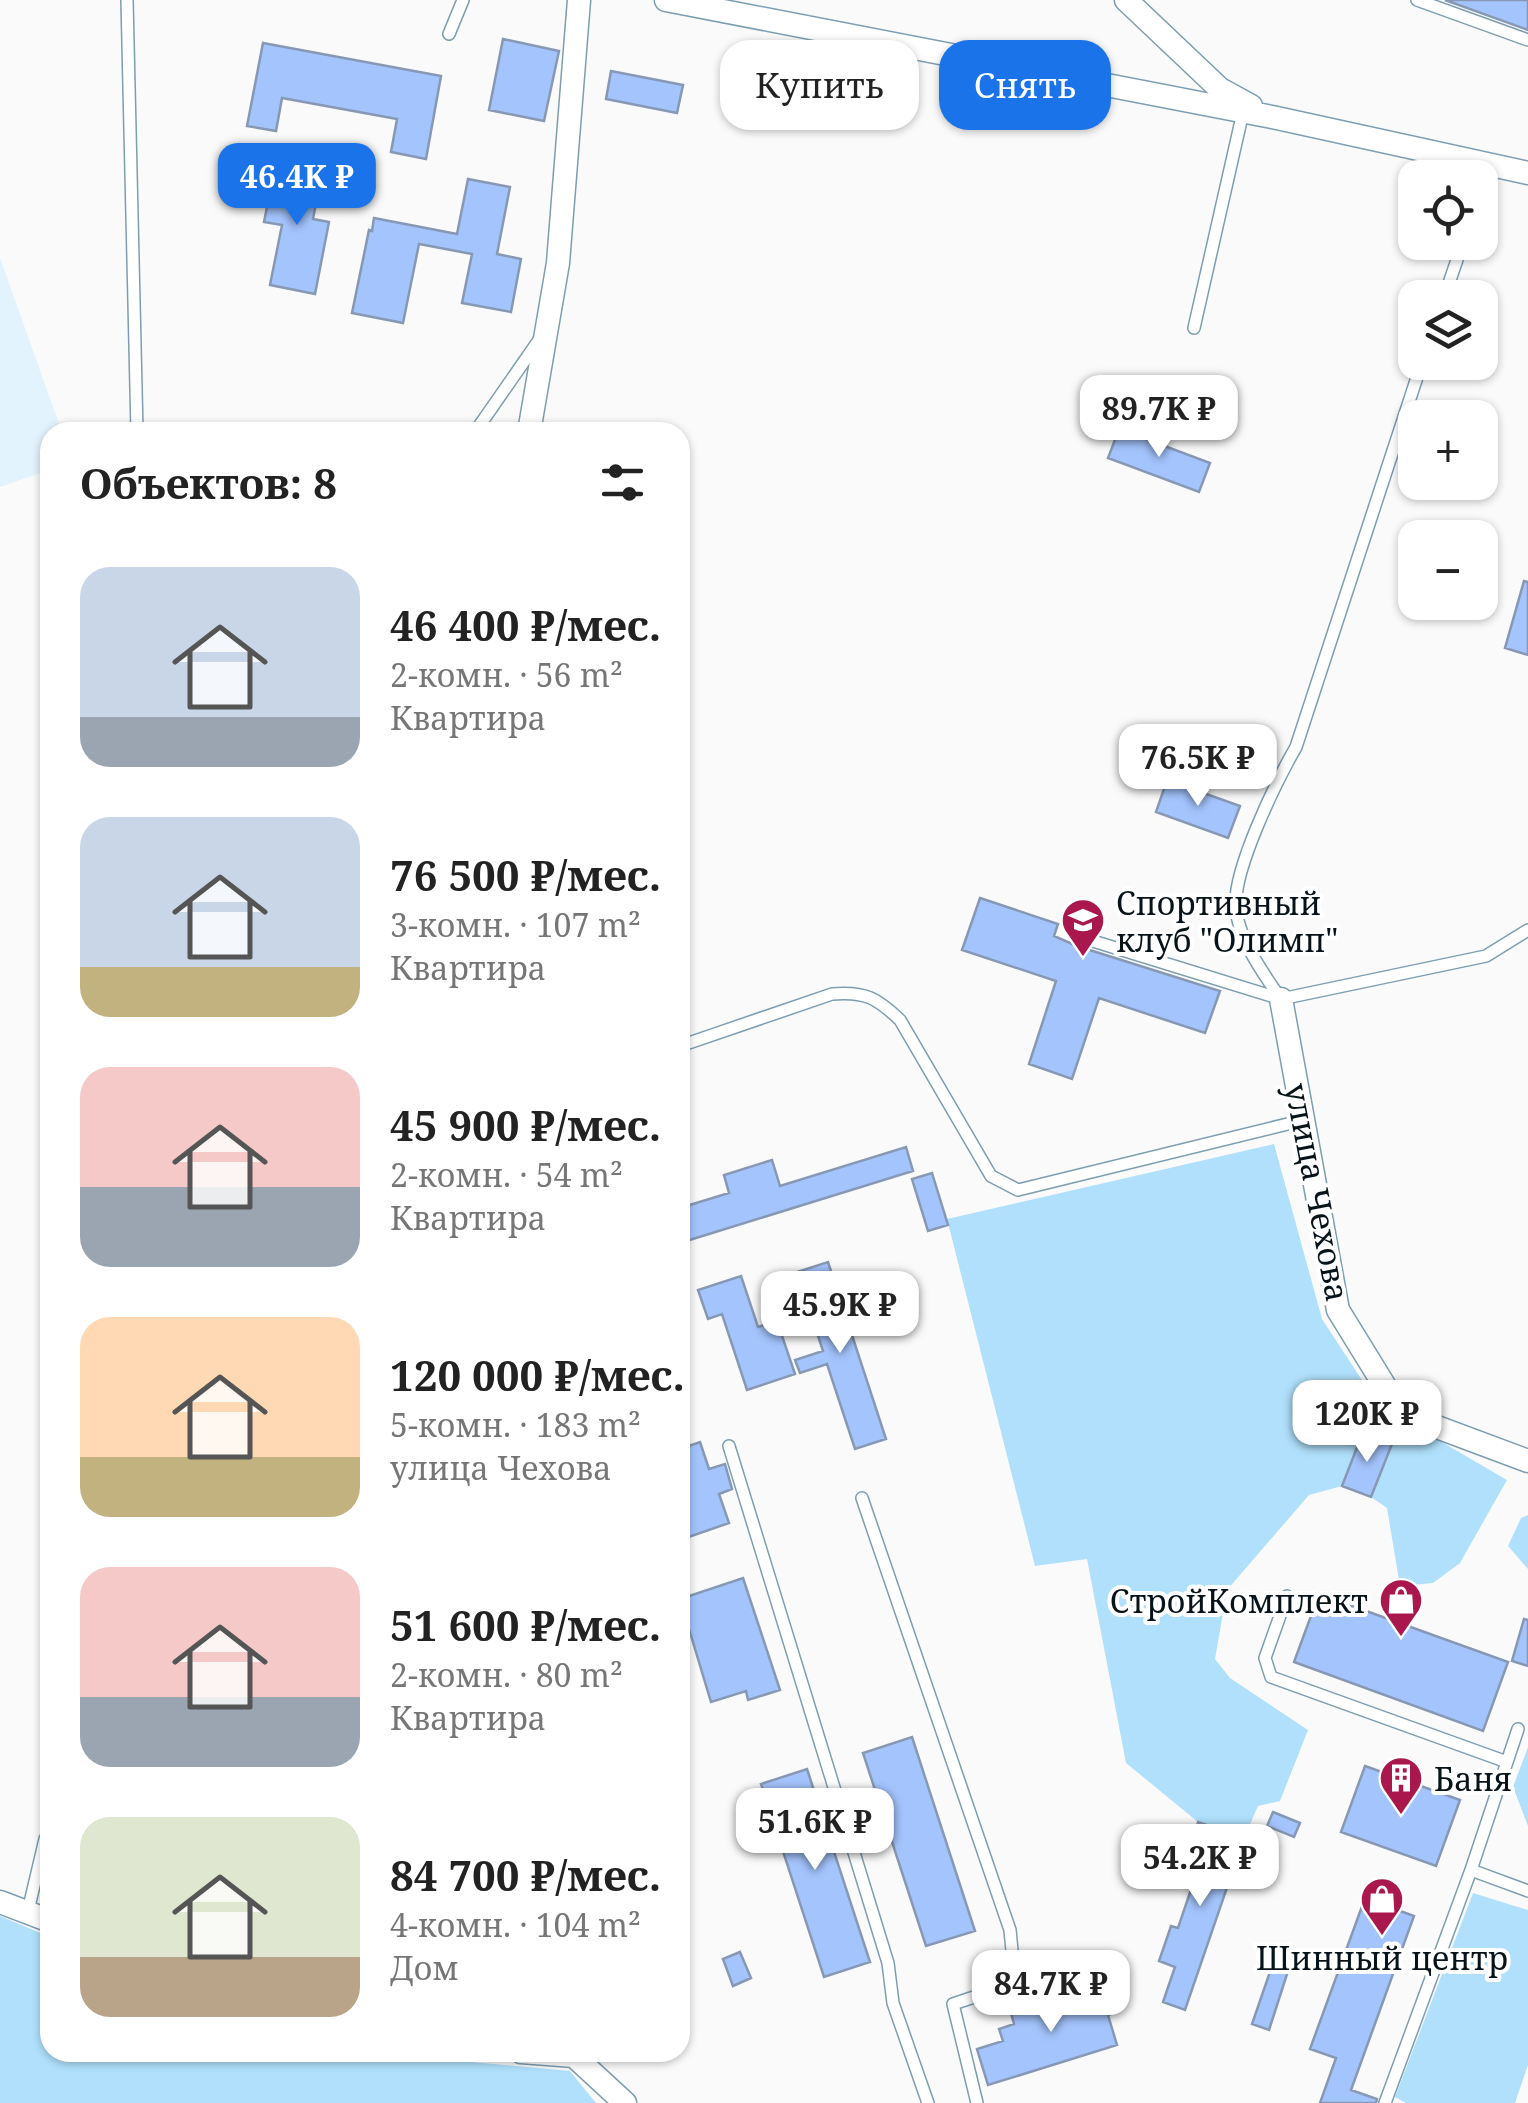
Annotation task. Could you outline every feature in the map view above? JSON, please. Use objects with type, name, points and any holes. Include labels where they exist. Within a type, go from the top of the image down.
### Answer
[{"type":"street","points":[[531,422],[558,263],[579,0]]},
{"type":"street","points":[[666,0],[1272,117],[1466,160]]},
{"type":"street","points":[[1126,0],[1220,89],[1272,117]]},
{"type":"street","points":[[1498,167],[1528,173]]},
{"type":"street","name":"улица Чехова","points":[[1281,999],[1338,1310],[1402,1414],[1528,1462]]},
{"type":"street","points":[[0,1902],[40,1916]]},
{"type":"street","points":[[590,2062],[625,2103]]},
{"type":"lane","points":[[127,0],[136,422]]},
{"type":"lane","points":[[449,34],[462,0]]},
{"type":"lane","points":[[1417,0],[1528,40]]},
{"type":"lane","points":[[1194,328],[1243,112]]},
{"type":"lane","points":[[483,422],[547,328]]},
{"type":"lane","points":[[1281,999],[1254,960],[1236,908],[1243,869],[1271,791],[1296,746],[1416,380]]},
{"type":"lane","points":[[1080,937],[1281,999],[1486,956],[1528,930]]},
{"type":"lane","points":[[690,1043],[832,994],[856,992],[882,1003],[900,1020],[991,1176],[1018,1190],[1304,1120]]},
{"type":"lane","points":[[729,1446],[888,1963],[893,2003],[928,2103]]},
{"type":"lane","points":[[862,1498],[1010,1930],[1014,1971],[995,1990],[953,2004],[977,2103]]},
{"type":"lane","points":[[1287,1596],[1265,1658],[1271,1677],[1507,1762]]},
{"type":"lane","points":[[1385,2103],[1518,1729]]},
{"type":"lane","points":[[28,1911],[40,1860]]},
{"type":"lane","points":[[1471,1870],[1528,1892]]},
{"type":"shaded area","points":[[0,258],[58,422],[40,422],[40,473],[0,487]]},
{"type":"shaded area","points":[[1274,1144],[1322,1319],[1392,1426],[1440,1441],[1507,1480],[1460,1563],[1433,1583],[1400,1586],[1387,1508],[1342,1486],[1309,1495],[1227,1590],[1215,1659],[1230,1678],[1308,1730],[1280,1801],[1258,1806],[1244,1838],[1198,1822],[1126,1763],[1087,1559],[1035,1566],[947,1219]]},
{"type":"shaded area","points":[[1528,1515],[1528,1569],[1508,1546],[1521,1518]]},
{"type":"shaded area","points":[[1528,1747],[1528,1826],[1513,1787]]},
{"type":"shaded area","points":[[1473,1893],[1528,1910],[1528,2065],[1515,2103],[1406,2103],[1395,2097]]},
{"type":"shaded area","points":[[0,1916],[40,1933],[40,2062],[472,2062],[570,2071],[596,2103],[0,2103]]},
{"type":"building","points":[[1445,0],[1528,0],[1528,30]]},
{"type":"building","points":[[503,39],[559,51],[544,121],[489,110]]},
{"type":"building","points":[[263,43],[441,76],[426,159],[391,152],[397,119],[282,98],[276,131],[247,126]]},
{"type":"building","points":[[611,71],[683,85],[677,113],[606,99]]},
{"type":"building","points":[[276,162],[322,171],[313,219],[329,222],[315,294],[270,285],[282,225],[264,222]]},
{"type":"building","points":[[468,179],[510,187],[497,254],[521,259],[511,312],[462,303],[472,254],[419,244],[403,323],[352,313],[374,218],[457,234]]},
{"type":"building","points":[[1119,429],[1210,463],[1199,492],[1108,458]]},
{"type":"building","points":[[1524,581],[1528,582],[1528,655],[1505,648]]},
{"type":"building","points":[[1167,780],[1240,806],[1228,838],[1156,812]]},
{"type":"building","points":[[980,898],[1058,924],[1054,936],[1077,946],[1220,991],[1205,1033],[1099,998],[1072,1079],[1029,1064],[1056,981],[962,950]]},
{"type":"building","points":[[906,1147],[913,1171],[690,1240],[690,1205],[729,1193],[724,1175],[772,1160],[780,1186]]},
{"type":"building","points":[[932,1173],[948,1225],[928,1231],[912,1179]]},
{"type":"building","points":[[828,1262],[886,1439],[855,1449],[827,1364],[800,1373],[795,1360],[823,1351],[797,1272]]},
{"type":"building","points":[[741,1276],[758,1327],[777,1321],[795,1374],[747,1390],[722,1314],[708,1319],[698,1290]]},
{"type":"building","points":[[1363,1432],[1392,1444],[1371,1497],[1342,1486]]},
{"type":"building","points":[[700,1442],[709,1469],[725,1464],[732,1489],[719,1494],[729,1523],[690,1537],[690,1446]]},
{"type":"building","points":[[743,1578],[780,1690],[748,1700],[746,1691],[711,1702],[690,1632],[690,1596]]},
{"type":"building","points":[[1319,1594],[1508,1662],[1483,1731],[1294,1662]]},
{"type":"building","points":[[1524,1619],[1528,1620],[1528,1666],[1512,1661]]},
{"type":"building","points":[[912,1737],[975,1931],[926,1946],[863,1753]]},
{"type":"building","name":"Баня","points":[[1365,1766],[1460,1800],[1436,1866],[1341,1832]]},
{"type":"building","points":[[807,1769],[870,1962],[824,1977],[761,1784]]},
{"type":"building","points":[[1273,1812],[1300,1823],[1294,1837],[1267,1826]]},
{"type":"building","points":[[1198,1822],[1244,1838],[1185,2010],[1163,2002],[1175,1967],[1159,1961],[1171,1926],[1178,1928],[1201,1860],[1187,1855]]},
{"type":"building","points":[[1365,1898],[1414,1916],[1351,2090],[1377,2099],[1376,2103],[1320,2103],[1336,2058],[1310,2049]]},
{"type":"building","points":[[740,1952],[751,1978],[733,1986],[723,1959]]},
{"type":"building","points":[[1272,1966],[1288,1971],[1269,2030],[1252,2024]]},
{"type":"building","points":[[1096,1987],[1099,1995],[1111,1992],[1117,2012],[1108,2015],[1117,2045],[988,2085],[977,2049],[1003,2041],[999,2029],[1014,2024],[1011,2013]]},
{"type":"place","name":"Спортивный клуб \"Олимп\"","points":[[1083,958]]},
{"type":"place","name":"СтройКомплект","points":[[1401,1638]]},
{"type":"place","name":"Баня","points":[[1401,1816]]},
{"type":"place","name":"Шинный центр","points":[[1382,1937]]}]
